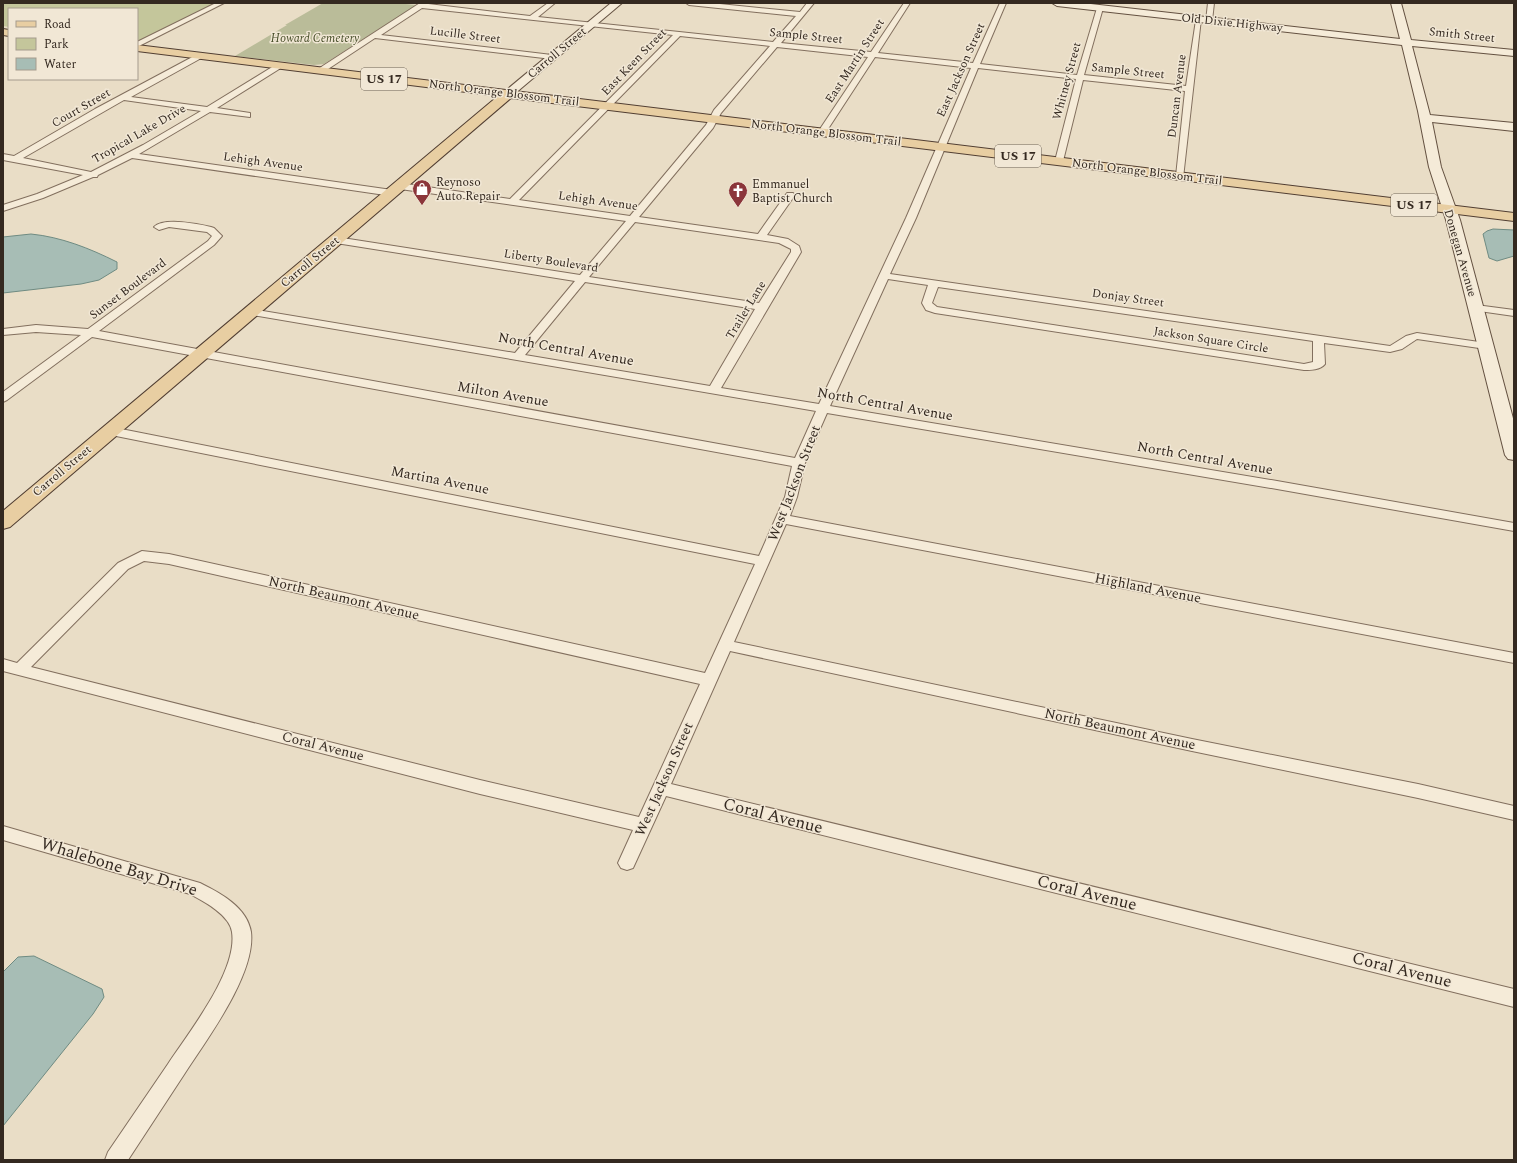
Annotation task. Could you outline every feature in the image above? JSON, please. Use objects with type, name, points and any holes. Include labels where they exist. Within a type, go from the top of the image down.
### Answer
[{"type":"main road","name":"North Orange Blossom Trail","points":[[138,48],[1514,217]]},
{"type":"main road","name":"Carroll Street","points":[[3,522],[508,94]]},
{"type":"street","points":[[138,44],[221,3]]},
{"type":"street","points":[[475,12],[488,3]]},
{"type":"street","points":[[532,18],[552,3]]},
{"type":"street","name":"Carroll Street","points":[[508,94],[617,3]]},
{"type":"street","points":[[689,3],[801,14]]},
{"type":"street","points":[[518,356],[634,218],[714,119],[717,112],[811,3]]},
{"type":"street","name":"East Martin Street","points":[[822,132],[907,3]]},
{"type":"street","name":"East Jackson Street","points":[[940,147],[1003,3]]},
{"type":"street","name":"Old Dixie Highway","points":[[1056,3],[1082,4],[1100,8],[1407,42]]},
{"type":"street","name":"Duncan Avenue","points":[[1180,176],[1189,89],[1204,20],[1211,3]]},
{"type":"street","name":"Donegan Avenue","points":[[1396,3],[1407,42],[1437,171],[1448,209],[1453,220],[1514,456]]},
{"type":"street","points":[[319,71],[423,5]]},
{"type":"street","name":"Sample Street","points":[[423,5],[590,25],[1189,89]]},
{"type":"street","name":"Whitney Street","points":[[1059,161],[1080,77],[1100,8]]},
{"type":"street","name":"East Keen Street","points":[[513,201],[678,34]]},
{"type":"street","name":"Lucille Street","points":[[376,36],[552,57]]},
{"type":"street","name":"Smith Street","points":[[1407,42],[1513,54]]},
{"type":"street","name":"Court Street","points":[[15,159],[201,56]]},
{"type":"street","name":"Tropical Lake Drive","points":[[3,208],[58,191],[94,175],[208,110],[280,66]]},
{"type":"street","points":[[123,98],[247,115]]},
{"type":"street","points":[[1425,118],[1514,127]]},
{"type":"street","name":"West Jackson Street","points":[[627,862],[782,519],[791,498],[799,463],[911,218],[940,147]]},
{"type":"street","name":"Lehigh Avenue","points":[[131,155],[396,189],[513,201],[761,237],[785,241],[792,244]]},
{"type":"street","points":[[3,158],[15,159],[94,175]]},
{"type":"street","points":[[761,237],[790,195]]},
{"type":"street","name":"Sunset Boulevard","points":[[3,398],[211,243],[217,236],[208,229],[168,224],[159,227]]},
{"type":"street","name":"Liberty Boulevard","points":[[336,240],[762,307]]},
{"type":"street","name":"Trailer Lane","points":[[714,389],[796,252],[796,248],[792,244]]},
{"type":"street","name":"Donjay Street","points":[[885,276],[1318,339]]},
{"type":"street","name":"Jackson Square Circle","points":[[934,283],[927,303],[930,308],[935,310],[1304,367],[1317,366],[1319,364],[1320,356],[1318,339]]},
{"type":"street","points":[[1476,308],[1514,313]]},
{"type":"street","name":"North Central Avenue","points":[[251,312],[1262,482],[1514,527]]},
{"type":"street","points":[[3,332],[32,328],[69,330],[200,355]]},
{"type":"street","points":[[1318,339],[1390,349],[1397,348],[1406,339],[1417,336],[1486,346]]},
{"type":"street","name":"Milton Avenue","points":[[200,355],[799,463]]},
{"type":"street","name":"Martina Avenue","points":[[110,431],[762,561]]},
{"type":"street","name":"Highland Avenue","points":[[782,519],[1514,658]]},
{"type":"street","name":"North Beaumont Avenue","points":[[20,669],[124,566],[142,556],[177,561],[709,680]]},
{"type":"street","name":"North Beaumont Avenue","points":[[725,645],[1192,745],[1419,791],[1514,813]]},
{"type":"street","name":"Coral Avenue","points":[[3,665],[480,787],[643,825]]},
{"type":"street","name":"Coral Avenue","points":[[660,788],[1514,998]]},
{"type":"street","name":"Whalebone Bay Drive","points":[[3,833],[194,888],[212,897],[229,911],[242,931],[240,951],[234,976],[222,1002],[116,1160]]},
{"type":"green space","points":[[3,3],[218,3],[138,42],[138,8],[8,8],[8,27],[3,26]]},
{"type":"green space","name":"Howard Cemetery","points":[[323,3],[395,3],[417,5],[324,64],[314,65],[235,56],[287,25],[285,25]]},
{"type":"water","points":[[1493,229],[1514,230],[1514,256],[1497,261],[1489,258],[1483,234]]},
{"type":"water","points":[[31,234],[64,240],[96,252],[117,262],[117,269],[99,280],[81,284],[3,293],[3,237]]},
{"type":"water","points":[[34,956],[102,989],[104,997],[93,1014],[3,1126],[3,972],[18,957]]},
{"type":"place","name":"Reynoso Auto Repair","points":[[422,206]]},
{"type":"place","name":"Emmanuel Baptist Church","points":[[738,208]]}]
